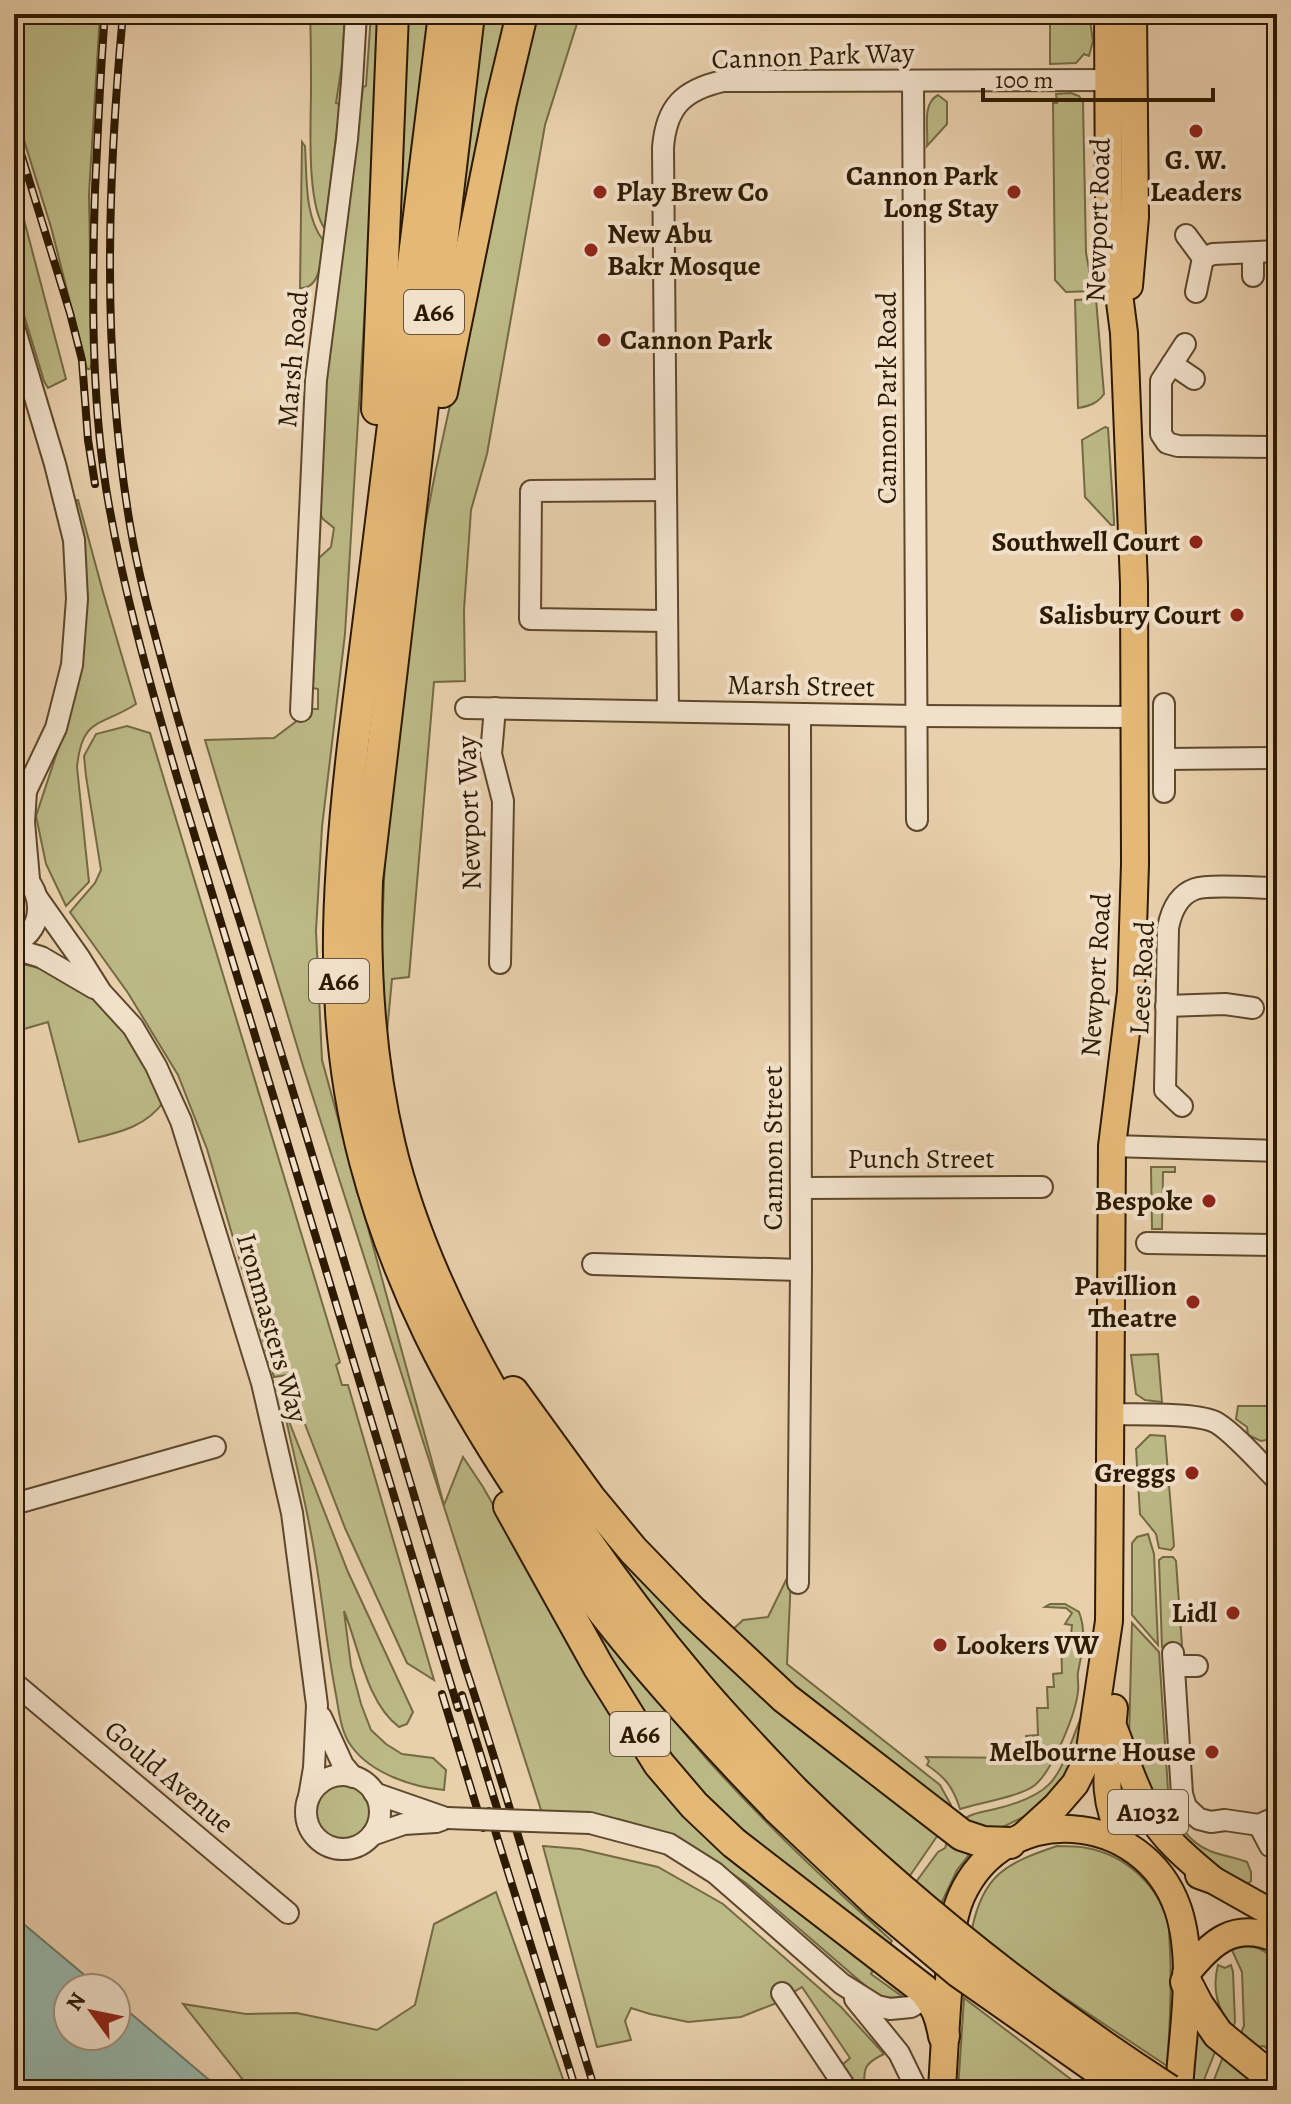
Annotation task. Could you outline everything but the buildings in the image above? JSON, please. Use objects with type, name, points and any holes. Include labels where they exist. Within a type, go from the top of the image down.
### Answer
[{"type":"highway","points":[[384,608],[393,14]]},
{"type":"highway","name":"A66","points":[[444,14],[384,608],[365,939],[370,1030],[380,1101],[407,1206],[429,1267],[467,1348],[557,1499],[647,1625],[730,1723],[786,1800],[878,1904],[959,1972],[1127,2090]]},
{"type":"highway","name":"A66","points":[[384,608],[469,14]]},
{"type":"highway","name":"A66","points":[[522,14],[384,608],[345,812],[338,938],[344,1050],[364,1158],[387,1235],[431,1342],[482,1432],[602,1610],[713,1741],[984,1959],[1169,2090]]},
{"type":"highway","points":[[407,1206],[446,1282],[492,1360],[542,1434],[633,1550],[692,1611],[785,1698],[962,1835],[972,1840],[1016,1840]]},
{"type":"highway","name":"A66","points":[[431,1342],[445,1392],[598,1666],[659,1764],[694,1805],[734,1843],[916,1982],[939,1990],[944,2036]]},
{"type":"highway","points":[[1186,1978],[1198,2005],[1218,2034],[1277,2082]]},
{"type":"main road","name":"Newport Road","points":[[939,1990],[962,1895],[977,1871],[1056,1806],[1075,1784],[1089,1756],[1109,1621],[1112,1146],[1132,977],[1134,920],[1134,584],[1124,333],[1135,217],[1121,80],[1108,14]]},
{"type":"main road","name":"Newport Road","points":[[1121,80],[1133,14]]},
{"type":"main road","name":"Newport Road","points":[[1109,1621],[1115,1656],[1113,1724],[1106,1782],[1114,1823],[1128,1845]]},
{"type":"main road","name":"A1032","points":[[1113,1724],[1148,1811],[1183,1855],[1213,1880]]},
{"type":"main road","points":[[1016,1840],[1050,1829],[1100,1833],[1128,1845],[1148,1860],[1168,1886],[1178,1910],[1186,1978],[1179,2090]]},
{"type":"main road","name":"A1032","points":[[1128,1845],[1213,1880],[1277,1916]]},
{"type":"main road","points":[[1186,1978],[1209,1947],[1228,1935],[1249,1932],[1277,1939]]},
{"type":"main road","points":[[942,2090],[944,2036]]},
{"type":"street","name":"Marsh Road","points":[[301,711],[316,380],[347,139],[356,14]]},
{"type":"street","name":"Cannon Park Way","points":[[668,711],[663,148],[664,133],[677,104],[697,88],[723,81],[1121,80]]},
{"type":"street","name":"Cannon Park Road","points":[[913,81],[917,820]]},
{"type":"street","points":[[1186,235],[1203,258],[1196,292]]},
{"type":"street","points":[[1203,258],[1213,254],[1277,251]]},
{"type":"street","points":[[1253,253],[1253,276]]},
{"type":"street","points":[[14,327],[74,540],[77,599],[72,665],[56,728],[14,809]]},
{"type":"street","points":[[1185,344],[1161,381],[1161,434],[1167,443],[1178,446],[1277,447]]},
{"type":"street","points":[[1172,364],[1194,379]]},
{"type":"street","points":[[666,490],[531,491],[530,619],[666,621]]},
{"type":"street","points":[[1164,704],[1164,792]]},
{"type":"street","name":"Marsh Street","points":[[466,708],[1135,717]]},
{"type":"street","name":"Newport Way","points":[[495,708],[491,754],[503,801],[500,963]]},
{"type":"street","name":"Cannon Street","points":[[798,1583],[800,714]]},
{"type":"street","points":[[1164,759],[1277,758]]},
{"type":"street","points":[[26,791],[21,873],[101,992]]},
{"type":"street","name":"Lees Road","points":[[1182,1106],[1165,1090],[1168,928],[1171,913],[1178,901],[1194,889],[1277,888]]},
{"type":"street","points":[[38,899],[35,923],[14,947],[41,957],[101,992]]},
{"type":"street","name":"Ironmasters Way","points":[[101,992],[133,1027],[156,1066],[181,1121],[258,1369],[292,1513],[317,1705],[314,1768],[306,1810],[308,1824],[314,1836],[325,1845],[338,1849],[352,1848],[372,1835],[404,1824],[436,1822],[447,1818]]},
{"type":"street","points":[[1166,1006],[1225,1004],[1253,1008]]},
{"type":"street","points":[[1112,1146],[1277,1151]]},
{"type":"street","name":"Punch Street","points":[[801,1188],[1042,1187]]},
{"type":"street","points":[[1147,1243],[1277,1245]]},
{"type":"street","points":[[593,1264],[801,1270]]},
{"type":"street","points":[[1111,1414],[1215,1421],[1274,1470]]},
{"type":"street","points":[[14,1504],[215,1447]]},
{"type":"street","points":[[1197,1666],[1174,1659],[1182,1794],[1186,1807],[1199,1819],[1211,1822],[1268,1821],[1270,1846],[1277,1846]]},
{"type":"street","name":"Gould Avenue","points":[[14,1683],[288,1913]]},
{"type":"street","name":"Ironmasters Way","points":[[317,1705],[336,1750],[353,1777],[367,1784],[374,1793],[447,1818],[590,1823],[669,1844],[715,1873],[842,1984]]},
{"type":"street","points":[[309,1797],[317,1786],[329,1778],[353,1777]]},
{"type":"street","points":[[372,1835],[380,1813],[374,1793]]},
{"type":"street","points":[[842,1984],[865,2000],[890,2009],[911,2007],[939,1990]]},
{"type":"street","points":[[842,1984],[899,2053],[917,2090]]},
{"type":"street","points":[[782,1993],[847,2090]]},
{"type":"shaded area","points":[[14,14],[100,14],[89,194],[90,369],[87,369],[51,227],[14,108]]},
{"type":"shaded area","points":[[310,14],[345,14],[336,103],[340,104],[325,229],[319,217],[312,182]]},
{"type":"shaded area","points":[[371,14],[380,14],[376,125],[345,634],[322,827],[316,931],[322,1060],[444,1505],[463,1457],[621,1730],[876,1964],[871,1974],[903,1997],[887,1998],[875,1994],[746,1883],[693,1847],[653,1829],[618,1819],[542,1813],[303,1066],[205,740],[274,738],[302,717],[306,709],[318,709],[318,689],[313,688],[319,558],[331,547],[334,528],[323,519],[317,508],[327,352],[334,323],[332,315],[363,87],[366,86]]},
{"type":"shaded area","points":[[406,14],[434,14],[388,371]]},
{"type":"shaded area","points":[[478,14],[509,14],[470,174],[450,274]]},
{"type":"shaded area","points":[[535,14],[580,14],[545,125],[487,454],[471,510],[464,610],[465,681],[434,682],[409,977],[392,979],[387,1032],[383,1016],[381,959],[385,857],[415,577]]},
{"type":"shaded area","points":[[1050,14],[1089,14],[1093,41],[1089,56],[1084,54],[1076,63],[1050,64]]},
{"type":"shaded area","points":[[1071,93],[1083,102],[1086,253],[1093,291],[1066,292],[1055,280],[1053,103],[1057,103],[1056,94]]},
{"type":"shaded area","points":[[938,95],[947,102],[947,124],[927,146],[929,105]]},
{"type":"shaded area","points":[[302,142],[305,146],[309,207],[323,240],[316,277],[313,283],[300,288]]},
{"type":"shaded area","points":[[14,182],[66,379],[48,388],[14,282]]},
{"type":"shaded area","points":[[1096,299],[1104,394],[1092,404],[1078,408],[1075,300]]},
{"type":"shaded area","points":[[1108,428],[1114,525],[1085,497],[1082,440]]},
{"type":"shaded area","points":[[76,500],[136,704],[95,725],[83,739],[77,767],[89,882],[66,906],[46,864],[36,816],[68,719],[83,648],[86,590]]},
{"type":"shaded area","points":[[127,726],[150,733],[340,1362],[336,1365],[342,1385],[348,1385],[434,1680],[407,1663],[345,1528],[286,1375],[274,1377],[207,1149],[178,1075],[128,993],[70,912],[95,883],[101,870],[84,756],[96,734]]},
{"type":"shaded area","points":[[14,964],[64,975],[101,1002],[140,1052],[164,1101],[156,1111],[137,1125],[79,1142],[48,1022],[14,1032]]},
{"type":"shaded area","points":[[1151,1167],[1175,1167],[1175,1172],[1163,1172],[1162,1229],[1152,1229]]},
{"type":"shaded area","points":[[1158,1354],[1162,1402],[1145,1400],[1136,1394],[1131,1355]]},
{"type":"shaded area","points":[[283,1406],[348,1572],[413,1712],[407,1724],[399,1727],[379,1703],[371,1689],[344,1611],[351,1666],[371,1730],[402,1754],[433,1758],[446,1770],[444,1790],[419,1786],[382,1772],[360,1756],[345,1735],[339,1715],[312,1537]]},
{"type":"shaded area","points":[[1238,1406],[1277,1406],[1277,1438],[1261,1441],[1248,1435],[1247,1427],[1236,1419]]},
{"type":"shaded area","points":[[1150,1435],[1165,1436],[1174,1546],[1171,1550],[1159,1548],[1156,1534],[1140,1514],[1136,1449]]},
{"type":"shaded area","points":[[569,1487],[940,1832],[907,1880],[790,1767],[716,1687],[648,1603]]},
{"type":"shaded area","points":[[529,1534],[638,1676],[706,1758],[796,1852],[892,1941],[888,1947],[689,1791]]},
{"type":"shaded area","points":[[1148,1534],[1154,1554],[1158,1645],[1132,1615],[1132,1543],[1137,1537]]},
{"type":"shaded area","points":[[1173,1557],[1176,1561],[1182,1645],[1162,1647],[1159,1560]]},
{"type":"shaded area","points":[[788,1576],[791,1577],[787,1664],[940,1785],[951,1805],[950,1815],[729,1633],[743,1620],[768,1617]]},
{"type":"shaded area","points":[[1065,1604],[1079,1612],[1083,1627],[1076,1701],[1062,1741],[1042,1778],[1029,1789],[960,1809],[944,1779],[927,1765],[929,1761],[926,1757],[1026,1758],[1026,1736],[1038,1735],[1037,1708],[1048,1708],[1047,1687],[1054,1687],[1053,1674],[1062,1673],[1061,1636],[1071,1635],[1072,1625],[1065,1624],[1072,1613],[1066,1608],[1045,1607]]},
{"type":"shaded area","points":[[1132,1623],[1159,1652],[1168,1790],[1173,1809],[1187,1834],[1201,1847],[1247,1862],[1251,1881],[1246,1885],[1207,1861],[1157,1810],[1129,1738]]},
{"type":"shaded area","points":[[1082,1715],[1075,1769],[1041,1808],[988,1831],[961,1822],[972,1815],[1017,1803],[1046,1788],[1062,1766]]},
{"type":"shaded area","points":[[343,1785],[362,1793],[370,1812],[362,1831],[343,1839],[324,1831],[316,1812],[324,1793]]},
{"type":"shaded area","points":[[949,1837],[972,1851],[957,1870],[940,1906],[913,1886],[938,1852],[945,1848]]},
{"type":"shaded area","points":[[543,1846],[580,1849],[658,1867],[723,1904],[841,2007],[884,2054],[866,2068],[864,2090],[857,2090],[841,2066],[850,2058],[802,1987],[774,2004],[741,2017],[688,2022],[631,2008],[625,2021],[631,2040],[597,2047]]},
{"type":"shaded area","points":[[1057,1846],[1087,1848],[1113,1857],[1136,1872],[1162,1905],[1169,1926],[1171,1964],[1167,2066],[1023,1970],[972,1929],[983,1895],[1000,1873],[1024,1858]]},
{"type":"shaded area","points":[[496,1892],[567,2090],[251,2090],[183,2004],[246,2014],[297,2013],[377,2030],[415,2005],[434,1924]]},
{"type":"shaded area","points":[[1243,1944],[1277,1959],[1277,2068],[1274,2056],[1264,2046],[1254,2047],[1240,2035],[1244,2026],[1242,1972],[1231,1948]]},
{"type":"shaded area","points":[[1218,1965],[1225,1968],[1231,1965],[1233,1972],[1233,2027],[1217,1998],[1215,1982]]},
{"type":"shaded area","points":[[964,1998],[1085,2090],[958,2090]]},
{"type":"shaded area","points":[[1198,2021],[1217,2047],[1200,2090],[1193,2087]]},
{"type":"shaded area","points":[[1223,2057],[1276,2090],[1210,2090]]},
{"type":"water","points":[[14,1916],[81,1972],[52,1972],[52,2052],[132,2052],[132,2015],[221,2090],[14,2090]]},
{"type":"railway","points":[[105,14],[95,190],[94,339],[101,451],[120,561],[146,669],[177,777],[458,1708]]},
{"type":"railway","points":[[123,14],[113,142],[111,334],[121,462],[142,585],[200,794],[311,1149],[595,2090]]},
{"type":"railway","points":[[14,131],[82,360],[95,484]]},
{"type":"railway","points":[[442,1694],[483,1828]]},
{"type":"railway","points":[[462,1695],[501,1821]]},
{"type":"railway","points":[[489,1811],[576,2090]]},
{"type":"place","name":"G. W. Leaders","points":[[1196,131]]},
{"type":"place","name":"Play Brew Co","points":[[600,192]]},
{"type":"place","name":"Cannon Park Long Stay","points":[[1014,192]]},
{"type":"place","name":"New Abu Bakr Mosque","points":[[591,250]]},
{"type":"place","name":"Cannon Park","points":[[604,340]]},
{"type":"place","name":"Southwell Court","points":[[1196,542]]},
{"type":"place","name":"Salisbury Court","points":[[1237,615]]},
{"type":"place","name":"Bespoke","points":[[1209,1201]]},
{"type":"place","name":"Pavillion Theatre","points":[[1193,1302]]},
{"type":"place","name":"Greggs","points":[[1192,1473]]},
{"type":"place","name":"Lidl","points":[[1233,1613]]},
{"type":"place","name":"Lookers VW","points":[[940,1645]]},
{"type":"place","name":"Melbourne House","points":[[1212,1752]]}]
